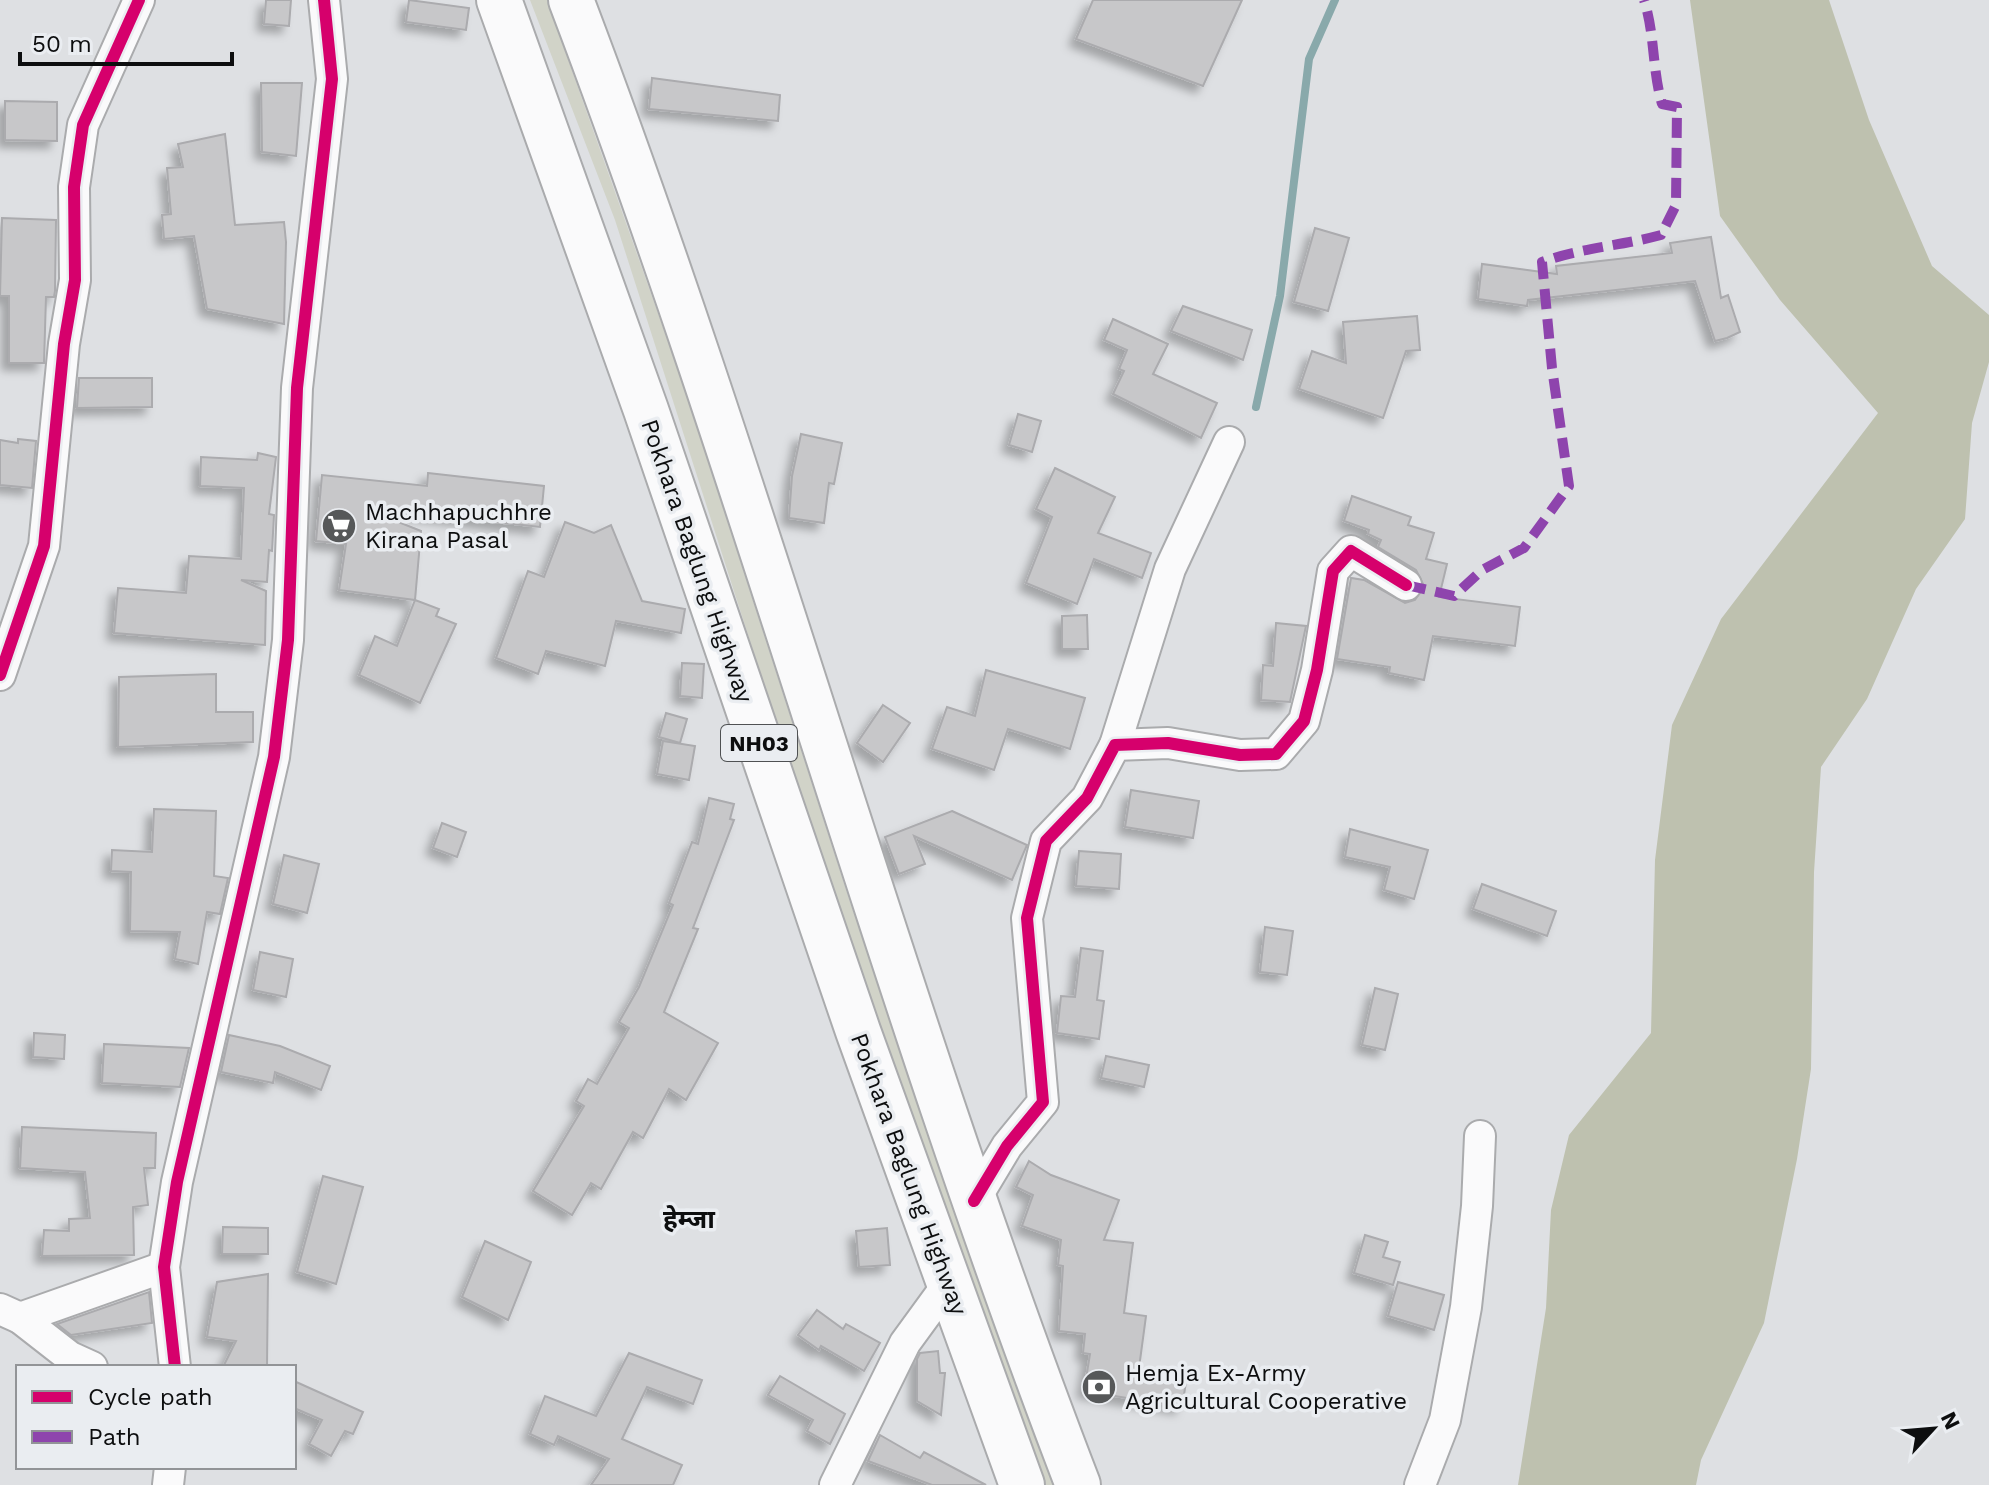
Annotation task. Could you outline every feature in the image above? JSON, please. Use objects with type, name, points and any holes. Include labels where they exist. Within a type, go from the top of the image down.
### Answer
[{"type":"highway","name":"Pokhara Baglung Highway","points":[[499,0],[646,410],[948,1284],[1022,1485]]},
{"type":"highway","name":"Pokhara Baglung Highway","points":[[571,0],[698,364],[974,1201],[1078,1485]]},
{"type":"street","points":[[0,675],[44,546],[64,344],[75,280],[74,187],[83,125],[139,0]]},
{"type":"street","points":[[175,1365],[164,1267],[177,1182],[274,757],[288,640],[297,388],[332,79],[324,0]]},
{"type":"street","points":[[974,1201],[1007,1146],[1043,1102],[1027,918],[1046,841],[1087,798],[1115,745],[1170,569],[1229,442]]},
{"type":"street","points":[[1115,745],[1168,743],[1240,755],[1276,754],[1304,721],[1317,670],[1333,571],[1351,551],[1406,585]]},
{"type":"street","points":[[1420,1485],[1445,1420],[1466,1307],[1477,1206],[1480,1136]]},
{"type":"street","points":[[10,1314],[164,1267]]},
{"type":"street","points":[[835,1485],[905,1343],[948,1284]]},
{"type":"street","points":[[10,1314],[70,1357],[88,1365]]},
{"type":"shaded area","points":[[530,0],[547,0],[687,395],[850,902],[1060,1485],[1045,1485],[1007,1393],[799,794],[615,220]]},
{"type":"green space","points":[[1690,0],[1829,0],[1869,120],[1932,266],[1989,315],[1989,362],[1972,423],[1965,519],[1916,589],[1867,699],[1821,767],[1814,872],[1811,1069],[1797,1159],[1764,1323],[1701,1460],[1696,1485],[1518,1485],[1546,1308],[1551,1210],[1569,1135],[1651,1033],[1655,860],[1672,725],[1721,619],[1878,413],[1780,300],[1720,216]]},
{"type":"building","points":[[266,0],[291,0],[289,26],[264,24]]},
{"type":"building","points":[[409,0],[469,8],[466,30],[406,22]]},
{"type":"building","points":[[1093,0],[1242,0],[1203,86],[1076,39]]},
{"type":"building","points":[[652,78],[780,95],[778,121],[649,109]]},
{"type":"building","points":[[261,83],[302,83],[296,156],[262,152]]},
{"type":"building","points":[[5,101],[57,102],[57,141],[5,140]]},
{"type":"building","points":[[225,134],[235,225],[284,222],[284,324],[207,309],[194,236],[164,239],[162,215],[171,214],[167,168],[183,167],[178,144]]},
{"type":"building","points":[[2,218],[56,220],[55,291],[54,297],[46,297],[44,363],[9,363],[9,296],[0,296]]},
{"type":"building","points":[[1315,228],[1349,238],[1328,311],[1294,302]]},
{"type":"building","points":[[1711,237],[1721,298],[1728,295],[1740,332],[1727,338],[1715,341],[1695,281],[1528,300],[1527,306],[1478,299],[1482,264],[1557,274],[1556,266],[1672,253],[1670,243]]},
{"type":"building","points":[[1183,306],[1252,330],[1243,360],[1171,331]]},
{"type":"building","points":[[1417,316],[1420,350],[1406,351],[1383,418],[1299,389],[1312,351],[1346,363],[1343,322]]},
{"type":"building","points":[[1113,319],[1168,344],[1153,374],[1217,403],[1201,438],[1113,394],[1124,371],[1119,369],[1127,350],[1104,340]]},
{"type":"building","points":[[79,378],[152,378],[152,407],[77,408]]},
{"type":"building","points":[[1018,414],[1041,421],[1032,452],[1009,445]]},
{"type":"building","points":[[801,434],[842,443],[834,484],[829,483],[824,523],[789,518],[792,476]]},
{"type":"building","points":[[18,439],[36,441],[32,488],[0,485],[0,440],[18,443]]},
{"type":"building","points":[[258,453],[276,457],[269,514],[274,515],[272,551],[269,550],[267,582],[241,580],[266,591],[265,645],[114,633],[118,588],[186,593],[189,556],[241,559],[244,488],[200,486],[201,457],[257,460]]},
{"type":"building","points":[[1055,468],[1115,497],[1098,533],[1151,553],[1142,578],[1094,559],[1077,604],[1026,583],[1052,517],[1036,509]]},
{"type":"building","points":[[428,473],[544,486],[540,527],[379,509],[378,514],[421,531],[415,600],[339,590],[346,544],[316,541],[322,475],[427,486]]},
{"type":"building","points":[[1352,496],[1411,517],[1408,525],[1434,533],[1426,559],[1447,564],[1439,597],[1520,607],[1515,646],[1433,636],[1424,680],[1389,673],[1390,667],[1337,659],[1351,578],[1364,580],[1405,603],[1415,600],[1424,586],[1416,570],[1378,547],[1381,540],[1368,534],[1369,530],[1344,521]]},
{"type":"building","points":[[565,522],[594,533],[611,525],[642,601],[685,609],[681,633],[616,621],[605,666],[546,651],[538,674],[496,658],[528,571],[544,577]]},
{"type":"building","points":[[415,600],[439,609],[436,616],[456,624],[420,703],[359,675],[375,636],[397,646]]},
{"type":"building","points":[[1087,615],[1088,649],[1062,649],[1062,616]]},
{"type":"building","points":[[1276,623],[1306,626],[1290,702],[1261,700],[1263,665],[1273,666]]},
{"type":"building","points":[[682,663],[704,664],[702,698],[680,696]]},
{"type":"building","points":[[986,670],[1085,698],[1070,749],[1008,729],[994,770],[932,749],[947,707],[975,716]]},
{"type":"building","points":[[216,674],[216,712],[253,712],[253,742],[118,747],[119,677]]},
{"type":"building","points":[[883,705],[910,723],[883,762],[857,743]]},
{"type":"building","points":[[666,713],[687,719],[680,743],[659,737]]},
{"type":"building","points":[[663,741],[695,746],[689,780],[657,774]]},
{"type":"building","points":[[1131,790],[1199,801],[1193,838],[1125,827]]},
{"type":"building","points":[[709,798],[734,804],[730,819],[734,820],[693,928],[698,929],[664,1012],[718,1043],[686,1100],[669,1089],[643,1138],[633,1132],[601,1189],[591,1183],[572,1215],[533,1191],[584,1106],[576,1101],[588,1079],[597,1084],[629,1028],[619,1022],[639,987],[673,905],[669,903],[692,842],[698,844]]},
{"type":"building","points":[[154,809],[216,811],[214,876],[228,878],[220,914],[207,912],[198,964],[175,959],[180,932],[130,931],[131,872],[111,871],[112,850],[152,852]]},
{"type":"building","points":[[952,811],[1027,845],[1012,880],[914,836],[925,864],[899,874],[885,837]]},
{"type":"building","points":[[442,823],[466,832],[457,857],[433,848]]},
{"type":"building","points":[[1350,829],[1428,850],[1414,899],[1384,890],[1390,867],[1345,857]]},
{"type":"building","points":[[1079,851],[1121,854],[1119,889],[1076,886]]},
{"type":"building","points":[[284,855],[319,864],[307,913],[273,904]]},
{"type":"building","points":[[1482,884],[1556,911],[1547,936],[1473,909]]},
{"type":"building","points":[[1265,927],[1293,931],[1287,975],[1260,972]]},
{"type":"building","points":[[1081,948],[1103,951],[1097,1000],[1104,1001],[1099,1039],[1057,1033],[1061,996],[1075,997]]},
{"type":"building","points":[[260,952],[293,959],[286,997],[253,990]]},
{"type":"building","points":[[1375,988],[1398,994],[1385,1050],[1362,1045]]},
{"type":"building","points":[[34,1033],[65,1035],[64,1059],[33,1057]]},
{"type":"building","points":[[229,1035],[280,1046],[330,1066],[321,1090],[275,1072],[273,1083],[221,1072]]},
{"type":"building","points":[[104,1044],[189,1048],[180,1087],[102,1083]]},
{"type":"building","points":[[1106,1056],[1149,1065],[1144,1087],[1101,1078]]},
{"type":"building","points":[[22,1127],[156,1133],[155,1168],[144,1168],[148,1205],[133,1207],[134,1255],[42,1256],[44,1230],[69,1231],[69,1219],[90,1218],[85,1172],[20,1168]]},
{"type":"building","points":[[1029,1161],[1051,1175],[1119,1200],[1104,1240],[1133,1243],[1124,1313],[1146,1316],[1139,1368],[1187,1376],[1182,1407],[1084,1391],[1090,1354],[1083,1353],[1085,1334],[1059,1331],[1063,1266],[1058,1265],[1061,1240],[1022,1226],[1033,1195],[1016,1187]]},
{"type":"building","points":[[323,1176],[363,1187],[336,1284],[297,1272]]},
{"type":"building","points":[[223,1227],[268,1228],[268,1254],[222,1254]]},
{"type":"building","points":[[887,1228],[890,1265],[859,1267],[856,1231]]},
{"type":"building","points":[[1365,1235],[1388,1242],[1383,1257],[1400,1262],[1393,1285],[1354,1273]]},
{"type":"building","points":[[485,1241],[531,1262],[508,1320],[462,1297]]},
{"type":"building","points":[[268,1274],[267,1365],[224,1365],[236,1341],[207,1337],[217,1282]]},
{"type":"building","points":[[1398,1282],[1444,1295],[1434,1330],[1388,1316]]},
{"type":"building","points":[[149,1292],[152,1323],[71,1335],[57,1324]]},
{"type":"building","points":[[817,1310],[843,1329],[846,1324],[880,1343],[864,1371],[821,1346],[819,1350],[798,1335]]},
{"type":"building","points":[[938,1351],[940,1373],[945,1373],[941,1415],[917,1401],[917,1359],[920,1353]]},
{"type":"building","points":[[629,1353],[702,1380],[693,1404],[647,1387],[622,1439],[682,1465],[673,1485],[591,1485],[609,1459],[558,1436],[554,1445],[530,1434],[545,1396],[596,1416]]},
{"type":"building","points":[[780,1376],[845,1414],[830,1444],[807,1431],[813,1420],[768,1395]]},
{"type":"building","points":[[296,1382],[363,1412],[353,1434],[345,1431],[331,1456],[309,1444],[322,1420],[296,1409]]},
{"type":"building","points":[[880,1435],[920,1458],[924,1452],[986,1485],[932,1485],[868,1461]]},
{"type":"waterway","points":[[1256,407],[1280,296],[1309,59],[1335,0]]},
{"type":"marked path","points":[[1406,585],[1454,596],[1482,570],[1524,548],[1569,486],[1552,368],[1542,262],[1661,235],[1676,205],[1677,107],[1662,104],[1644,0]]},
{"type":"cycle path","points":[[0,675],[44,546],[64,344],[75,280],[74,187],[83,125],[139,0]]},
{"type":"cycle path","points":[[175,1365],[164,1267],[177,1182],[274,757],[288,640],[297,388],[332,79],[324,0]]},
{"type":"cycle path","points":[[974,1201],[1007,1146],[1043,1102],[1027,918],[1046,841],[1087,798],[1115,745],[1168,743],[1240,755],[1276,754],[1304,721],[1317,670],[1333,571],[1351,551],[1406,585]]},
{"type":"place","name":"Machhapuchhre Kirana Pasal","points":[[339,526]]},
{"type":"place","name":"Hemja Ex-Army Agricultural Cooperative","points":[[1099,1387]]},
{"type":"district","name":"हेम्जा","points":[[689,1219]]}]
